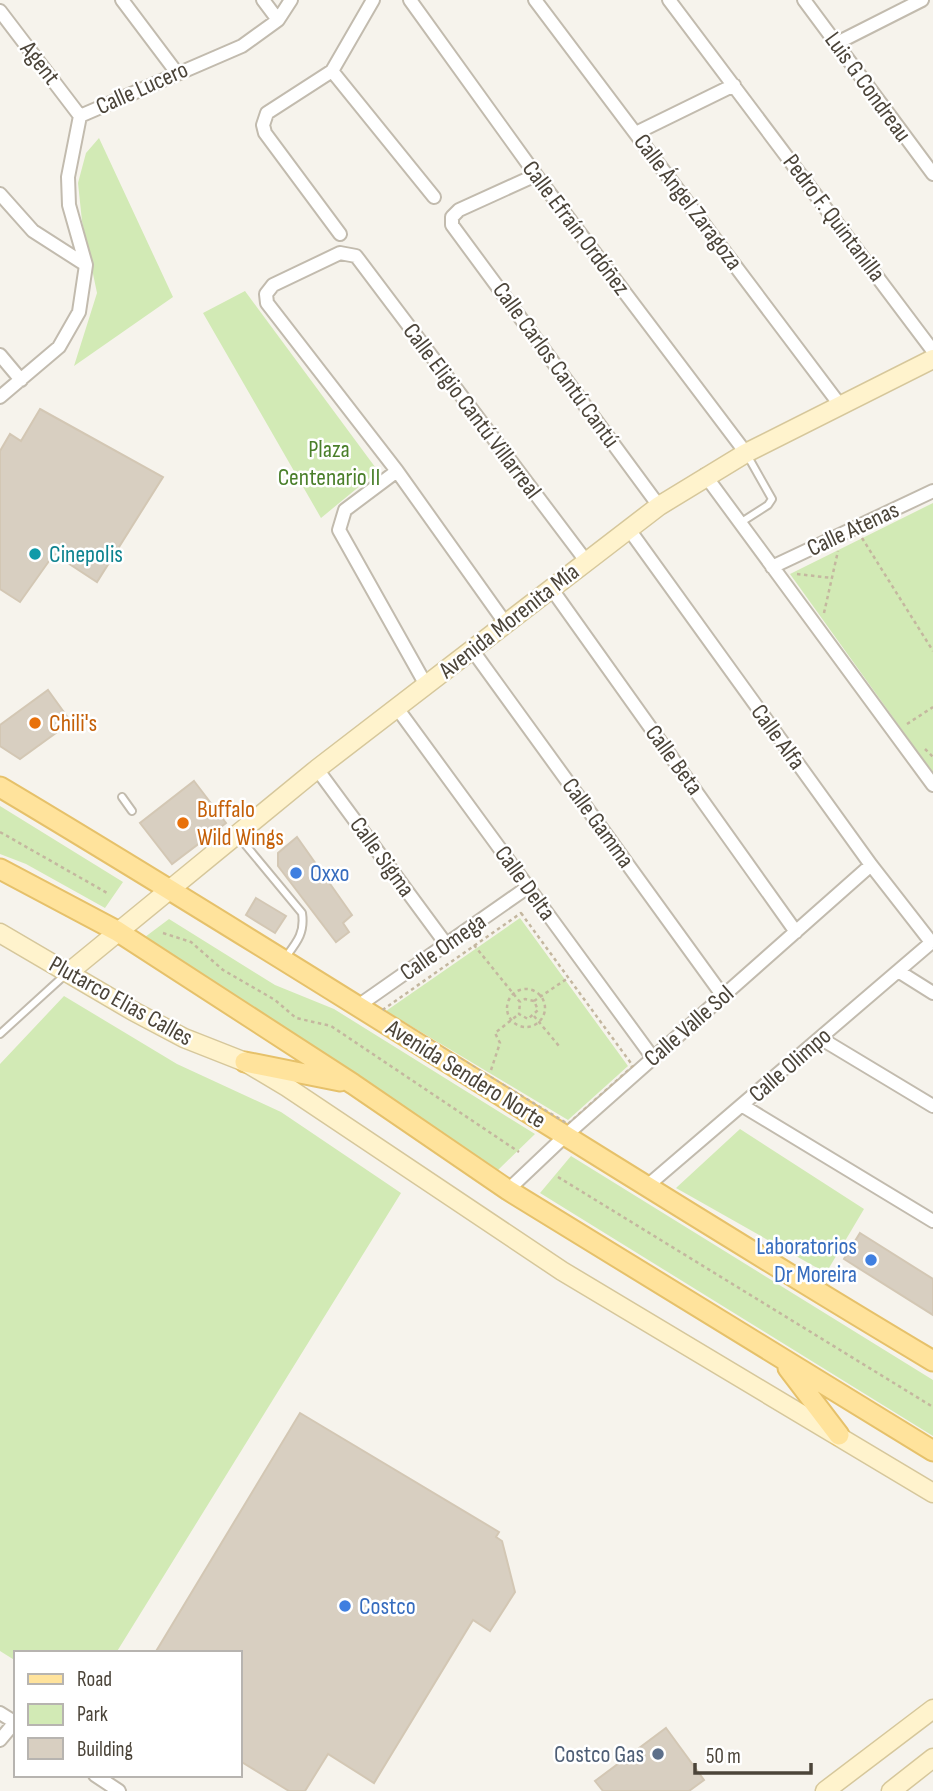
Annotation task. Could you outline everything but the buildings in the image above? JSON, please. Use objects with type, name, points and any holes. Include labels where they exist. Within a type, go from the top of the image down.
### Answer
[{"type":"main road","name":"Avenida Sendero Norte","points":[[0,787],[168,888],[646,1187],[933,1361]]},
{"type":"main road","points":[[0,869],[117,931],[353,1084],[509,1190],[933,1451]]},
{"type":"main road","points":[[245,1062],[353,1084]]},
{"type":"main road","points":[[781,1359],[839,1435]]},
{"type":"street","points":[[122,0],[177,72]]},
{"type":"street","points":[[263,0],[278,20]]},
{"type":"street","name":"Calle Lucero","points":[[0,397],[59,347],[79,312],[86,265],[69,205],[71,152],[80,116],[242,46],[278,20],[291,0]]},
{"type":"street","points":[[340,234],[265,133],[263,125],[267,113],[332,71],[373,0]]},
{"type":"street","name":"Calle Efraín Ordóñez","points":[[410,0],[536,175],[746,453]]},
{"type":"street","name":"Calle Ángel Zaragoza","points":[[534,0],[840,405]]},
{"type":"street","name":"Pedro F. Quintanilla","points":[[669,0],[933,351]]},
{"type":"street","name":"Luis G Condreau","points":[[804,0],[933,174]]},
{"type":"street","points":[[836,43],[922,0]]},
{"type":"street","name":"Agent","points":[[0,11],[80,116]]},
{"type":"street","points":[[332,71],[434,197]]},
{"type":"street","points":[[636,133],[734,85]]},
{"type":"street","name":"Calle Carlos Cantú Cantú","points":[[536,175],[459,210],[452,217],[452,225],[659,506]]},
{"type":"street","points":[[0,194],[33,231],[86,265]]},
{"type":"street","name":"Calle Eligio Cantú Villarreal","points":[[397,471],[267,303],[268,289],[340,253],[351,254],[359,259],[586,561]]},
{"type":"street","points":[[0,355],[21,380]]},
{"type":"street","name":"Avenida Morenita Mía","points":[[68,973],[168,888],[317,769],[628,528],[705,475],[933,359]]},
{"type":"street","points":[[426,685],[339,530],[345,510],[397,471],[506,624]]},
{"type":"street","points":[[705,475],[933,785]]},
{"type":"street","name":"Calle Atenas","points":[[772,567],[933,491]]},
{"type":"street","name":"Calle Alfa","points":[[628,528],[872,865],[932,941]]},
{"type":"street","name":"Calle Beta","points":[[551,588],[796,932]]},
{"type":"street","name":"Calle Gamma","points":[[472,651],[723,996]]},
{"type":"street","name":"Calle Delta","points":[[397,708],[653,1058]]},
{"type":"street","name":"Calle Sigma","points":[[317,769],[446,944]]},
{"type":"street","name":"Calle Valle Sol","points":[[509,1190],[565,1136],[872,865]]},
{"type":"street","name":"Calle Omega","points":[[358,1006],[528,887]]},
{"type":"street","name":"Plutarco Elias Calles","points":[[0,933],[184,1038],[245,1062]]},
{"type":"street","name":"Calle Olimpo","points":[[646,1187],[932,941]]},
{"type":"street","points":[[898,971],[933,993]]},
{"type":"street","points":[[820,1038],[933,1106]]},
{"type":"street","points":[[245,1062],[326,1110],[562,1271],[933,1493]]},
{"type":"street","points":[[743,1106],[933,1221]]},
{"type":"street","points":[[825,1791],[933,1709]]},
{"type":"street","points":[[0,1740],[14,1724]]},
{"type":"street","points":[[891,1791],[933,1758]]},
{"type":"street","points":[[97,1777],[112,1789]]},
{"type":"lane","points":[[740,523],[768,505],[772,499],[746,453]]},
{"type":"lane","points":[[122,797],[132,811]]},
{"type":"lane","points":[[236,834],[302,913],[304,926],[300,937],[284,960]]},
{"type":"lane","points":[[0,1034],[68,973]]},
{"type":"path","points":[[871,531],[861,536],[933,651]]},
{"type":"path","points":[[823,616],[839,547]]},
{"type":"path","points":[[790,574],[832,578]]},
{"type":"path","points":[[903,727],[933,707]]},
{"type":"path","points":[[918,742],[933,757]]},
{"type":"path","points":[[0,832],[109,894]]},
{"type":"path","points":[[521,913],[568,978],[633,1066],[568,1124],[381,1011],[521,913]]},
{"type":"path","points":[[163,933],[191,942],[223,970],[275,1000],[296,1018],[331,1026],[519,1152]]},
{"type":"path","points":[[474,946],[520,1002],[519,1014],[495,1033],[500,1043],[499,1051],[488,1076]]},
{"type":"path","points":[[520,1002],[525,999],[534,1001],[542,997],[568,978]]},
{"type":"path","points":[[531,989],[542,997],[546,1008],[540,1022],[527,1028],[511,1020],[507,1007],[514,994],[531,989]]},
{"type":"path","points":[[519,1014],[528,1018],[534,1016],[538,1010],[534,1001]]},
{"type":"path","points":[[534,1016],[559,1046]]},
{"type":"path","points":[[558,1177],[933,1407]]},
{"type":"green space","points":[[99,138],[173,297],[74,366],[97,293],[82,221],[78,183],[86,153]]},
{"type":"green space","name":"Plaza Centenario II","points":[[245,291],[378,471],[321,518],[203,313]]},
{"type":"green space","points":[[933,503],[933,773],[790,574]]},
{"type":"green space","points":[[0,806],[123,882],[105,908],[26,864],[0,854]]},
{"type":"green space","points":[[520,918],[628,1066],[568,1120],[386,1011]]},
{"type":"green space","points":[[169,919],[275,985],[334,1009],[535,1134],[498,1170],[141,940]]},
{"type":"green space","points":[[64,996],[177,1064],[281,1112],[401,1193],[117,1651],[14,1651],[14,1660],[0,1651],[0,1064]]},
{"type":"green space","points":[[740,1129],[864,1209],[826,1273],[676,1188]]},
{"type":"green space","points":[[571,1156],[933,1380],[933,1436],[540,1193]]},
{"type":"place","name":"Cinepolis","points":[[35,554]]},
{"type":"place","name":"Chili's","points":[[35,723]]},
{"type":"place","name":"Buffalo Wild Wings","points":[[183,823]]},
{"type":"place","name":"Oxxo","points":[[296,873]]},
{"type":"place","name":"Laboratorios Dr Moreira","points":[[871,1260]]},
{"type":"place","name":"Costco","points":[[345,1606]]},
{"type":"place","name":"Costco Gas","points":[[658,1754]]}]
